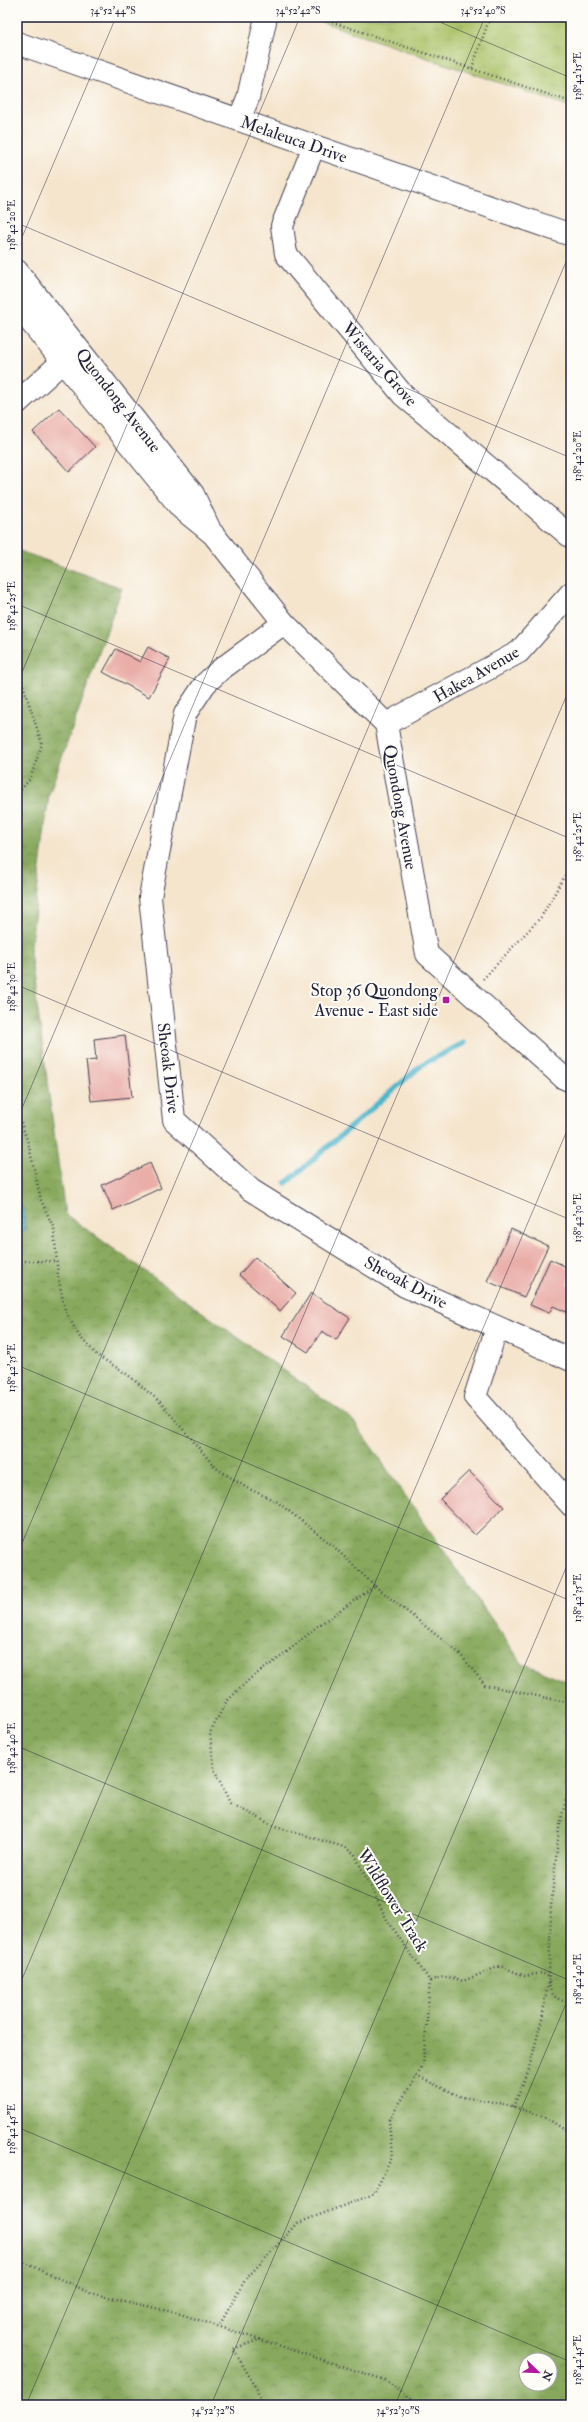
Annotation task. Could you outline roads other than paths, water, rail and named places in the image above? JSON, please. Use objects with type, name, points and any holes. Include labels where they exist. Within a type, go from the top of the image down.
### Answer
[{"type":"street","points":[[239,120],[248,98],[266,17]]},
{"type":"street","name":"Melaleuca Drive","points":[[17,43],[571,235]]},
{"type":"street","name":"Wistaria Grove","points":[[314,146],[282,226],[286,254],[403,395],[571,538]]},
{"type":"street","name":"Quondong Avenue","points":[[17,271],[70,355],[180,508],[213,534],[284,624],[386,724],[427,954],[564,1078],[571,1081]]},
{"type":"street","name":"Quondong Avenue","points":[[17,305],[70,355]]},
{"type":"street","points":[[17,403],[70,355]]},
{"type":"street","name":"Hakea Avenue","points":[[386,724],[519,652],[571,593]]},
{"type":"street","name":"Sheoak Drive","points":[[284,624],[220,670],[205,684],[185,714],[150,897],[174,1120],[251,1190],[405,1286],[571,1360]]},
{"type":"street","points":[[497,1327],[475,1398],[571,1505]]},
{"type":"water","points":[[17,1196],[24,1212],[25,1230],[17,1234]]},
{"type":"waterway","points":[[286,1183],[423,1064],[464,1043]]},
{"type":"place","name":"Stop 36 Quondong Avenue - East side","points":[[446,1000]]}]
